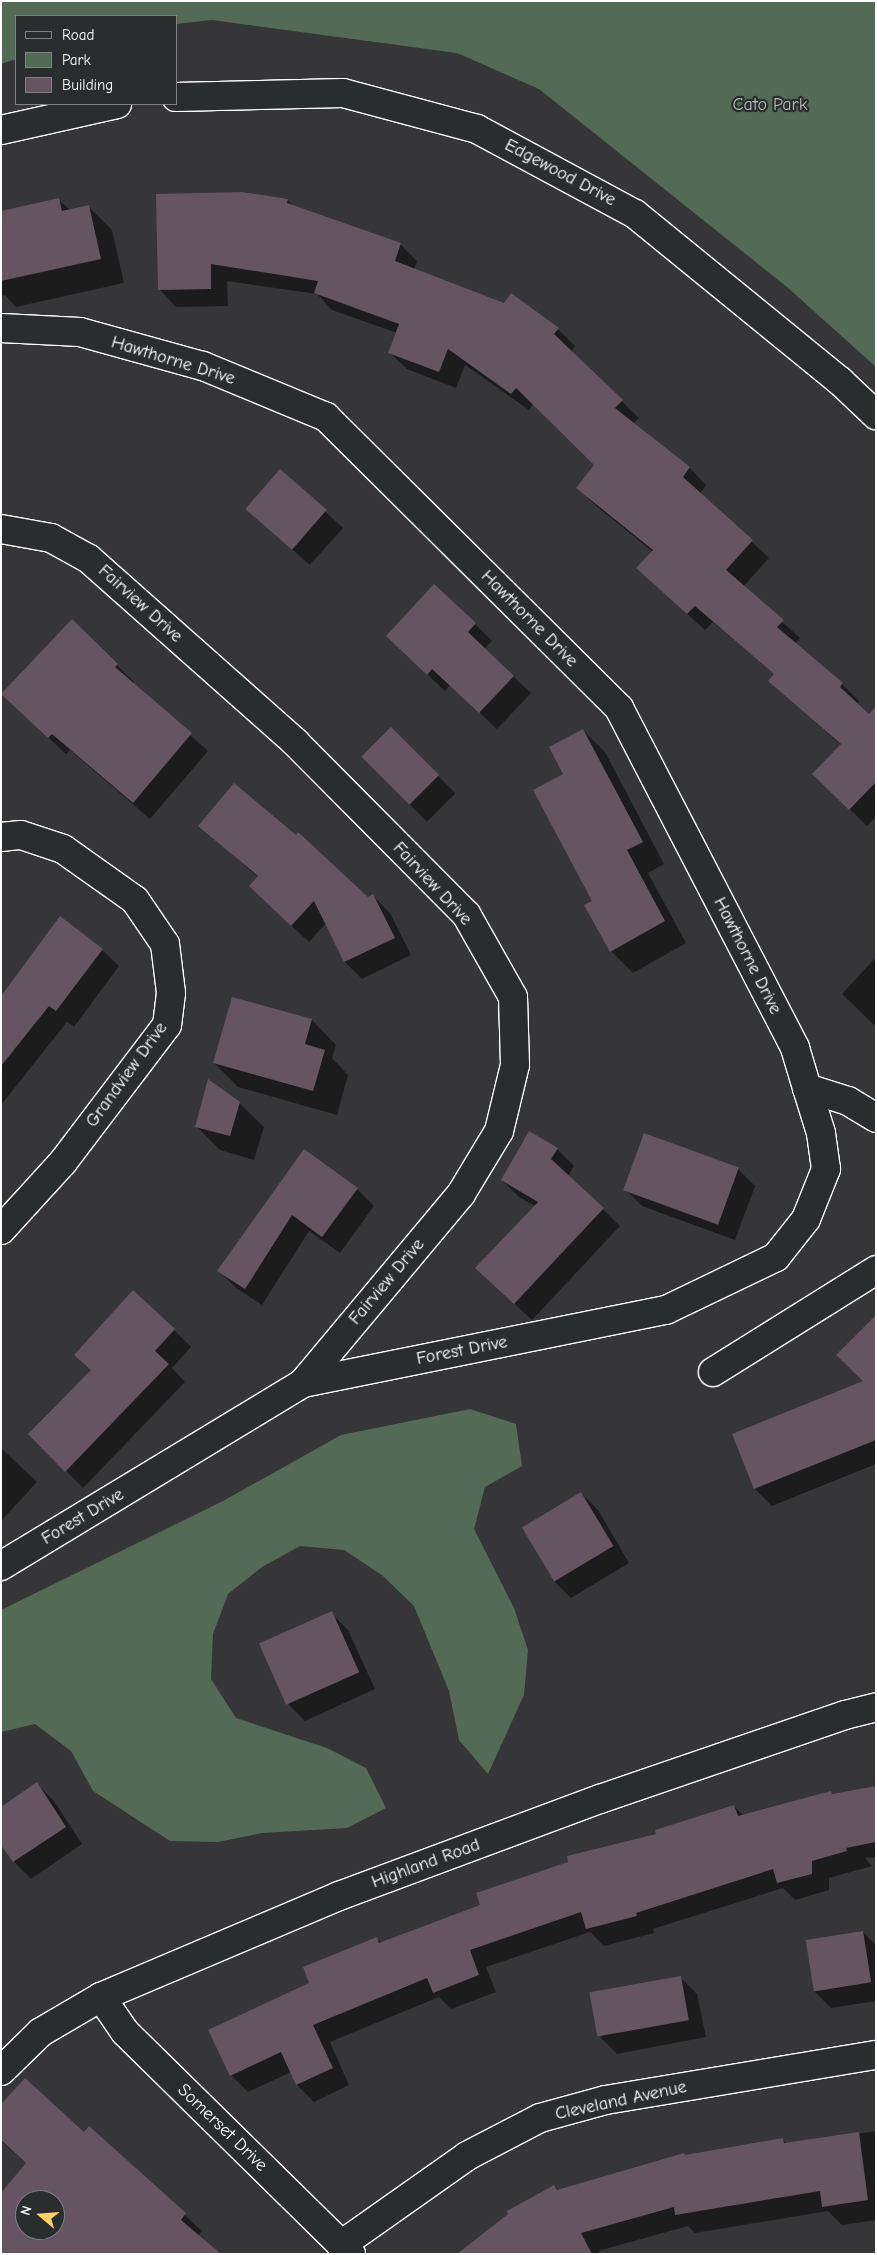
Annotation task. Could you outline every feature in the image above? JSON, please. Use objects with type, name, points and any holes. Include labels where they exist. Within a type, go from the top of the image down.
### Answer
[{"type":"street","name":"Edgewood Drive","points":[[178,97],[343,93],[477,128],[635,214],[840,381],[876,415]]},
{"type":"street","points":[[1,130],[113,105]]},
{"type":"street","name":"Hawthorne Drive","points":[[1,328],[80,332],[203,366],[326,417],[619,708],[795,1048],[807,1088]]},
{"type":"street","name":"Fairview Drive","points":[[1,529],[51,538],[90,559],[295,742],[466,914],[514,997],[515,1065],[499,1131],[461,1194],[303,1383]]},
{"type":"street","name":"Grandview Drive","points":[[1,837],[21,836],[62,849],[134,900],[165,944],[171,993],[167,1025],[63,1162],[1,1230]]},
{"type":"street","points":[[807,1088],[848,1101],[876,1118]]},
{"type":"street","name":"Forest Drive","points":[[1,1566],[303,1383],[666,1310],[776,1257],[806,1219],[826,1169],[821,1133],[807,1088]]},
{"type":"street","points":[[713,1372],[876,1270]]},
{"type":"street","name":"Highland Road","points":[[1,2071],[40,2032],[101,1997],[339,1896],[600,1799],[846,1715],[876,1707]]},
{"type":"street","name":"Somerset Drive","points":[[101,1997],[125,2032],[346,2249]]},
{"type":"street","name":"Cleveland Avenue","points":[[346,2249],[467,2156],[540,2118],[606,2100],[876,2055]]},
{"type":"green space","name":"Cato Park","points":[[1,1],[876,1],[876,367],[787,287],[539,89],[457,53],[212,20],[178,24],[178,15],[15,15],[15,59],[1,64]]},
{"type":"green space","points":[[470,1409],[516,1424],[522,1466],[485,1487],[474,1529],[514,1608],[528,1650],[524,1695],[488,1774],[459,1740],[449,1691],[414,1606],[383,1576],[344,1550],[300,1546],[262,1567],[228,1594],[213,1634],[211,1679],[236,1718],[327,1748],[366,1768],[386,1808],[347,1828],[262,1833],[218,1842],[170,1841],[93,1791],[71,1751],[35,1724],[1,1732],[1,1610],[223,1501],[341,1435]]},
{"type":"building","points":[[242,192],[288,199],[287,203],[401,243],[395,261],[504,303],[511,293],[559,328],[554,334],[623,400],[615,408],[690,467],[683,477],[753,540],[726,570],[784,620],[777,627],[843,683],[840,687],[869,714],[876,706],[876,782],[849,810],[812,774],[841,744],[768,681],[774,674],[695,606],[687,614],[636,568],[653,550],[576,488],[594,465],[516,388],[511,394],[448,349],[439,372],[388,353],[399,324],[314,293],[318,281],[211,264],[211,289],[158,290],[156,194]]},
{"type":"building","points":[[59,198],[62,211],[89,205],[101,259],[1,281],[1,211]]},
{"type":"building","points":[[280,469],[327,510],[292,550],[245,509]]},
{"type":"building","points":[[434,584],[476,623],[468,632],[514,676],[479,713],[432,669],[427,675],[386,636]]},
{"type":"building","points":[[72,619],[118,664],[115,667],[192,733],[133,803],[52,734],[48,738],[1,694]]},
{"type":"building","points":[[391,727],[439,775],[409,805],[361,757]]},
{"type":"building","points":[[583,729],[643,842],[627,850],[665,921],[610,952],[584,905],[592,901],[533,790],[563,774],[549,747]]},
{"type":"building","points":[[234,783],[296,835],[298,832],[368,897],[373,894],[395,938],[344,962],[314,901],[291,926],[249,886],[258,876],[198,826]]},
{"type":"building","points":[[60,916],[103,949],[56,1011],[49,1006],[1,1066],[1,996]]},
{"type":"building","points":[[232,997],[312,1019],[305,1044],[325,1050],[313,1091],[213,1063]]},
{"type":"building","points":[[208,1079],[240,1102],[230,1136],[195,1127]]},
{"type":"building","points":[[529,1131],[558,1148],[551,1159],[604,1208],[514,1304],[475,1268],[538,1202],[501,1180]]},
{"type":"building","points":[[644,1133],[739,1168],[718,1225],[623,1190]]},
{"type":"building","points":[[304,1149],[358,1188],[322,1237],[292,1215],[245,1289],[217,1271]]},
{"type":"building","points":[[133,1290],[175,1329],[155,1351],[169,1364],[65,1472],[28,1434],[91,1370],[74,1355]]},
{"type":"building","points":[[876,1315],[876,1440],[754,1489],[732,1434],[863,1381],[836,1355]]},
{"type":"building","points":[[581,1492],[613,1546],[554,1582],[522,1528]]},
{"type":"building","points":[[332,1611],[359,1672],[286,1705],[259,1644]]},
{"type":"building","points":[[37,1782],[66,1827],[13,1862],[1,1845],[1,1807]]},
{"type":"building","points":[[876,1786],[876,1842],[846,1848],[847,1851],[812,1861],[812,1874],[777,1883],[773,1869],[636,1913],[637,1916],[586,1929],[581,1912],[470,1950],[479,1975],[433,1993],[427,1978],[313,2025],[333,2068],[296,2085],[281,2052],[230,2076],[208,2030],[309,1983],[303,1967],[377,1937],[379,1943],[480,1905],[476,1893],[568,1862],[567,1856],[656,1834],[655,1830],[734,1805],[738,1816],[831,1791],[832,1794]]},
{"type":"building","points":[[863,1931],[871,1982],[814,1991],[806,1940]]},
{"type":"building","points":[[681,1976],[689,2020],[597,2036],[589,1992]]},
{"type":"building","points":[[25,2078],[84,2132],[89,2126],[186,2213],[181,2220],[221,2254],[1,2254],[1,2193],[26,2163],[1,2140],[1,2104]]},
{"type":"building","points":[[859,2132],[868,2200],[822,2207],[820,2191],[675,2215],[674,2207],[581,2233],[592,2254],[457,2254],[508,2214],[507,2211],[554,2185],[557,2190],[684,2153],[685,2155],[783,2138],[784,2143]]}]
